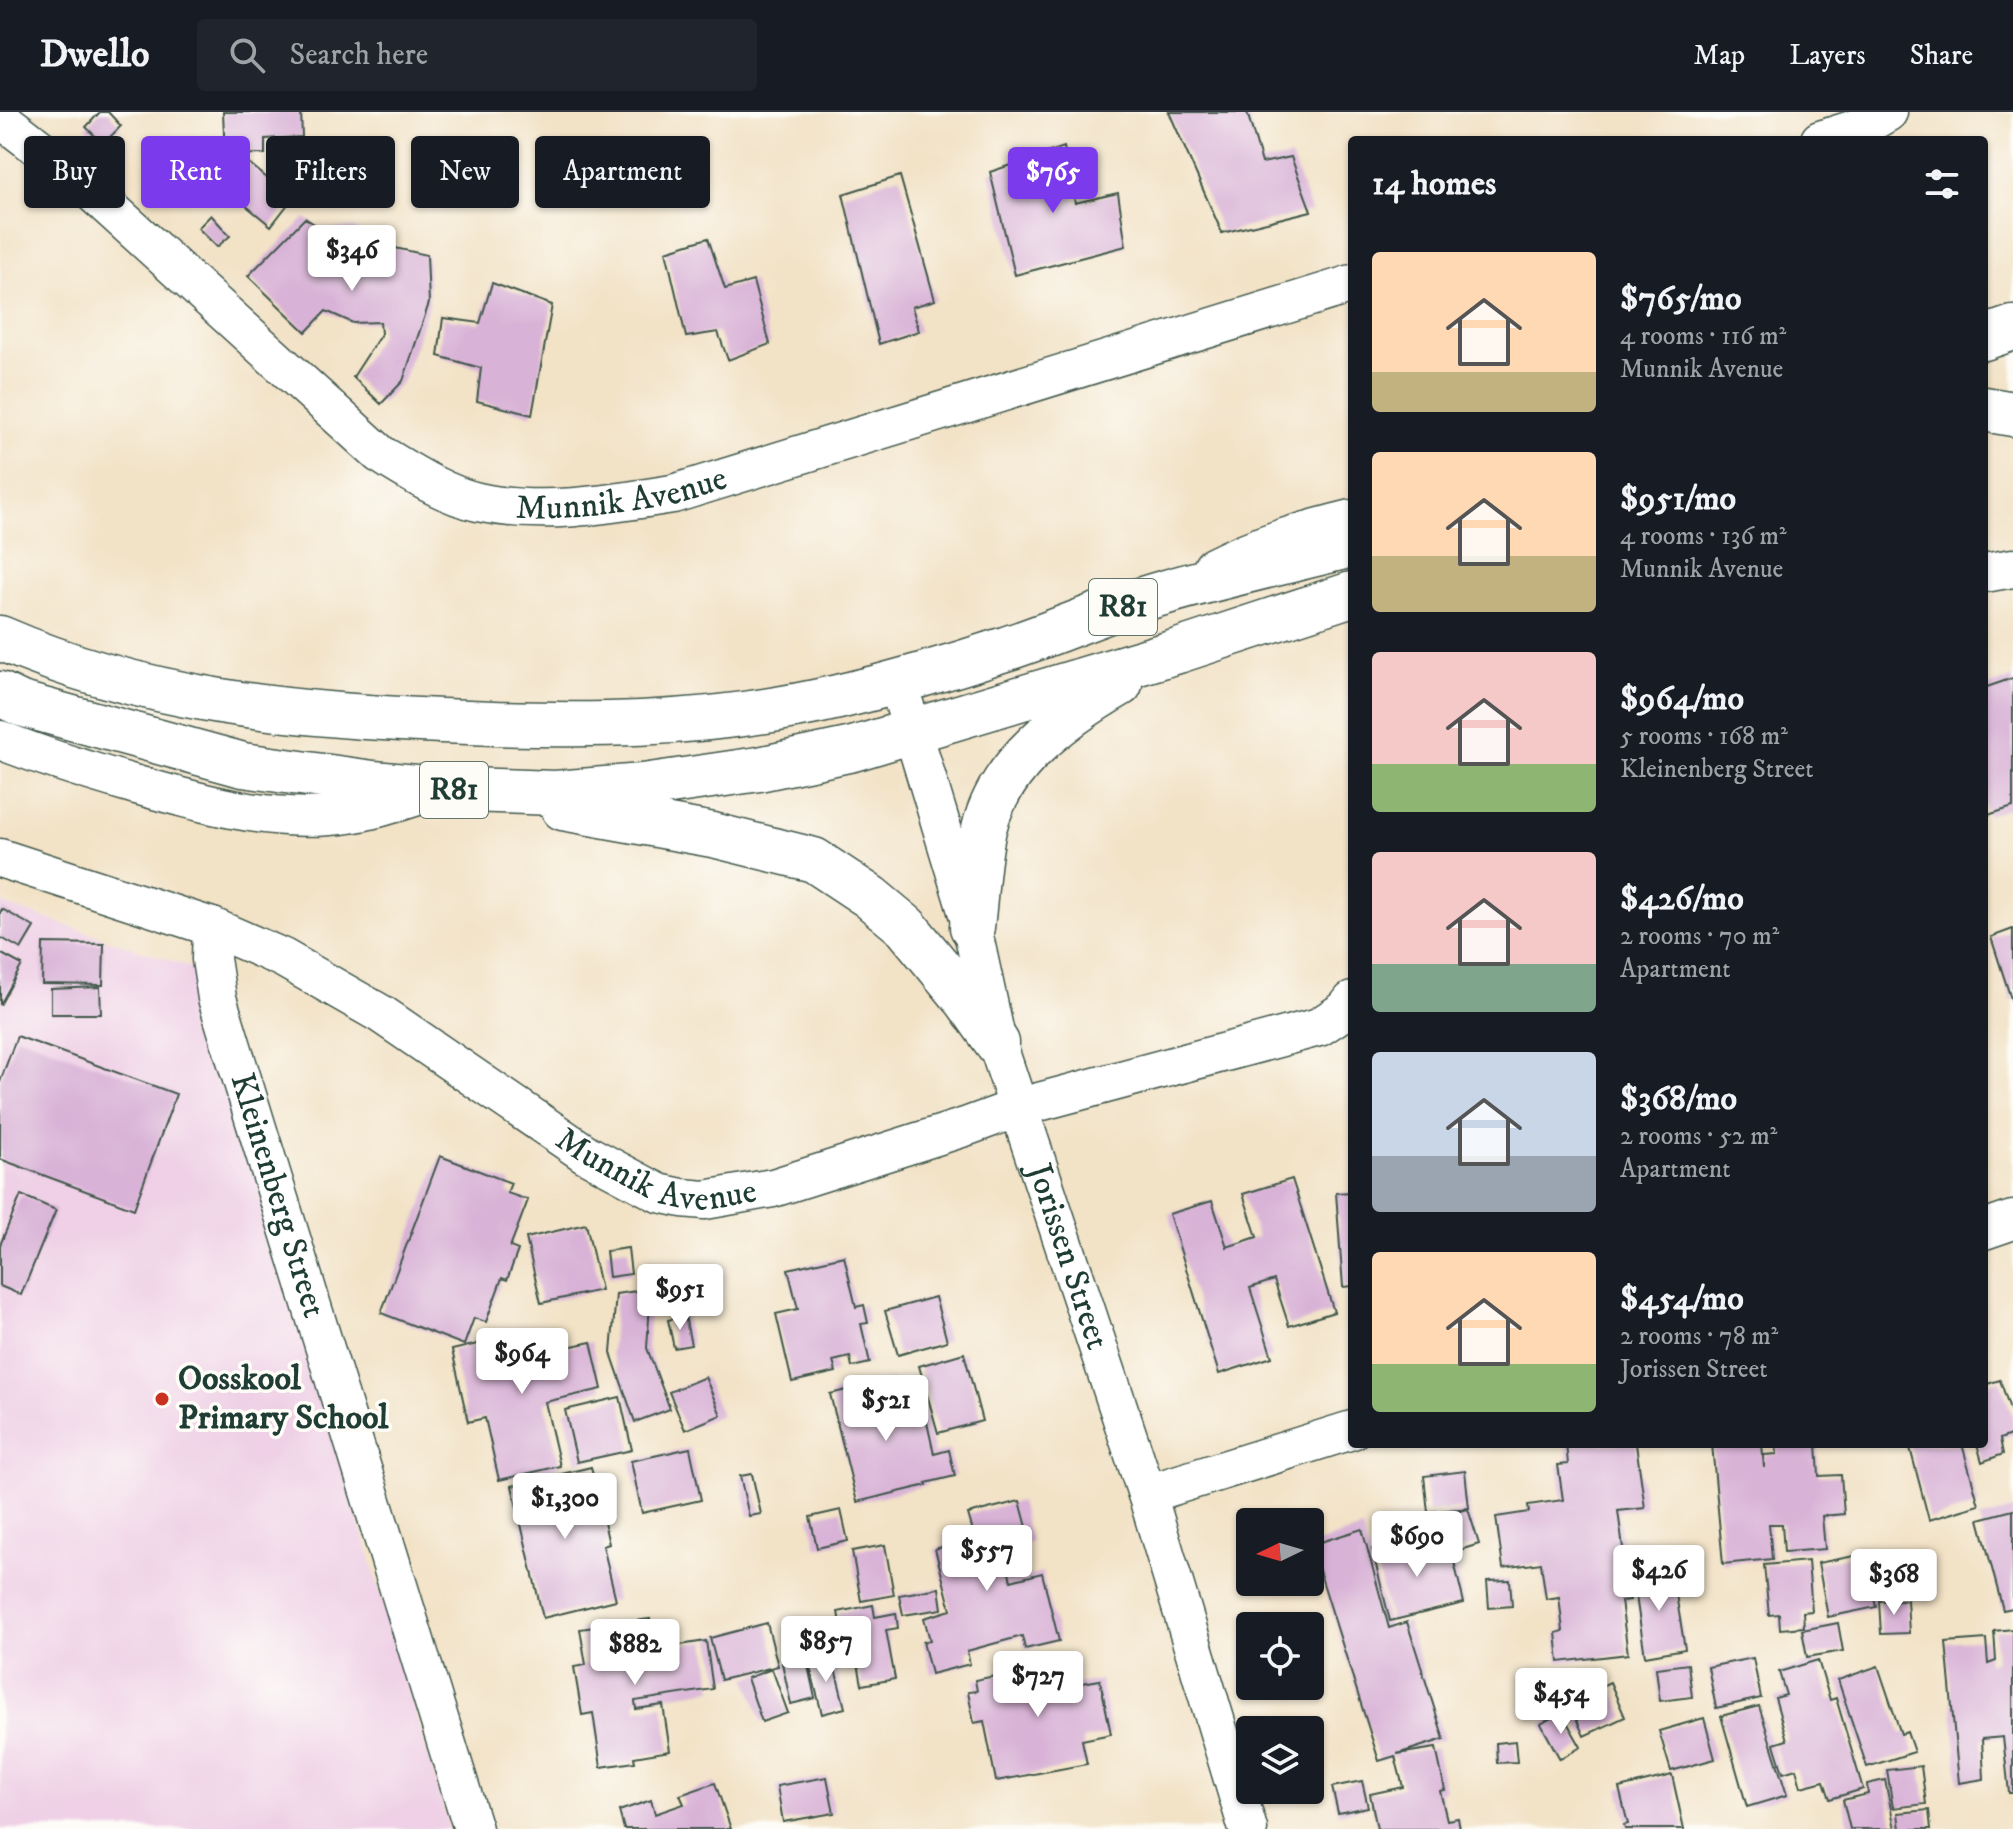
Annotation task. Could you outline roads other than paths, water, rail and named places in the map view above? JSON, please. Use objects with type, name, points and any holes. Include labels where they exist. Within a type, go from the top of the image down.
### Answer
[{"type":"main road","points":[[1988,337],[2013,328]]},
{"type":"main road","points":[[1988,410],[2013,414]]},
{"type":"main road","name":"R81","points":[[0,638],[51,660],[176,695],[281,711],[369,720],[552,726],[634,725],[752,714],[838,697],[1003,650],[1160,594],[1348,546]]},
{"type":"main road","name":"R81","points":[[0,694],[35,708],[243,765],[453,790],[555,793],[643,786],[759,769],[853,749],[1178,651],[1348,595]]},
{"type":"main road","points":[[972,927],[985,827],[999,792],[1018,764],[1053,730],[1089,702],[1178,651]]},
{"type":"main road","points":[[453,790],[713,835],[814,860],[870,897],[906,927],[997,1043]]},
{"type":"street","name":"Munnik Avenue","points":[[0,118],[69,171],[380,454],[423,480],[477,502],[532,508],[614,503],[673,494],[1348,285]]},
{"type":"street","points":[[1831,136],[1876,119]]},
{"type":"street","points":[[1160,594],[1246,550],[1289,534],[1348,520]]},
{"type":"street","points":[[1988,572],[2013,568]]},
{"type":"street","name":"Jorissen Street","points":[[897,680],[972,927],[997,1043],[1147,1494],[1248,1829]]},
{"type":"street","points":[[0,740],[170,795],[278,817],[345,814],[453,790]]},
{"type":"street","name":"Munnik Avenue","points":[[0,858],[212,927],[312,972],[381,1014],[586,1154],[659,1193],[705,1200],[773,1188],[1020,1107],[1319,1027],[1348,1006]]},
{"type":"street","name":"Kleinenberg Street","points":[[212,927],[211,959],[217,998],[473,1829]]},
{"type":"street","points":[[1988,1229],[2013,1220]]},
{"type":"street","points":[[1147,1494],[1348,1431]]},
{"type":"place","name":"Oosskool Primary School","points":[[162,1399]]}]
